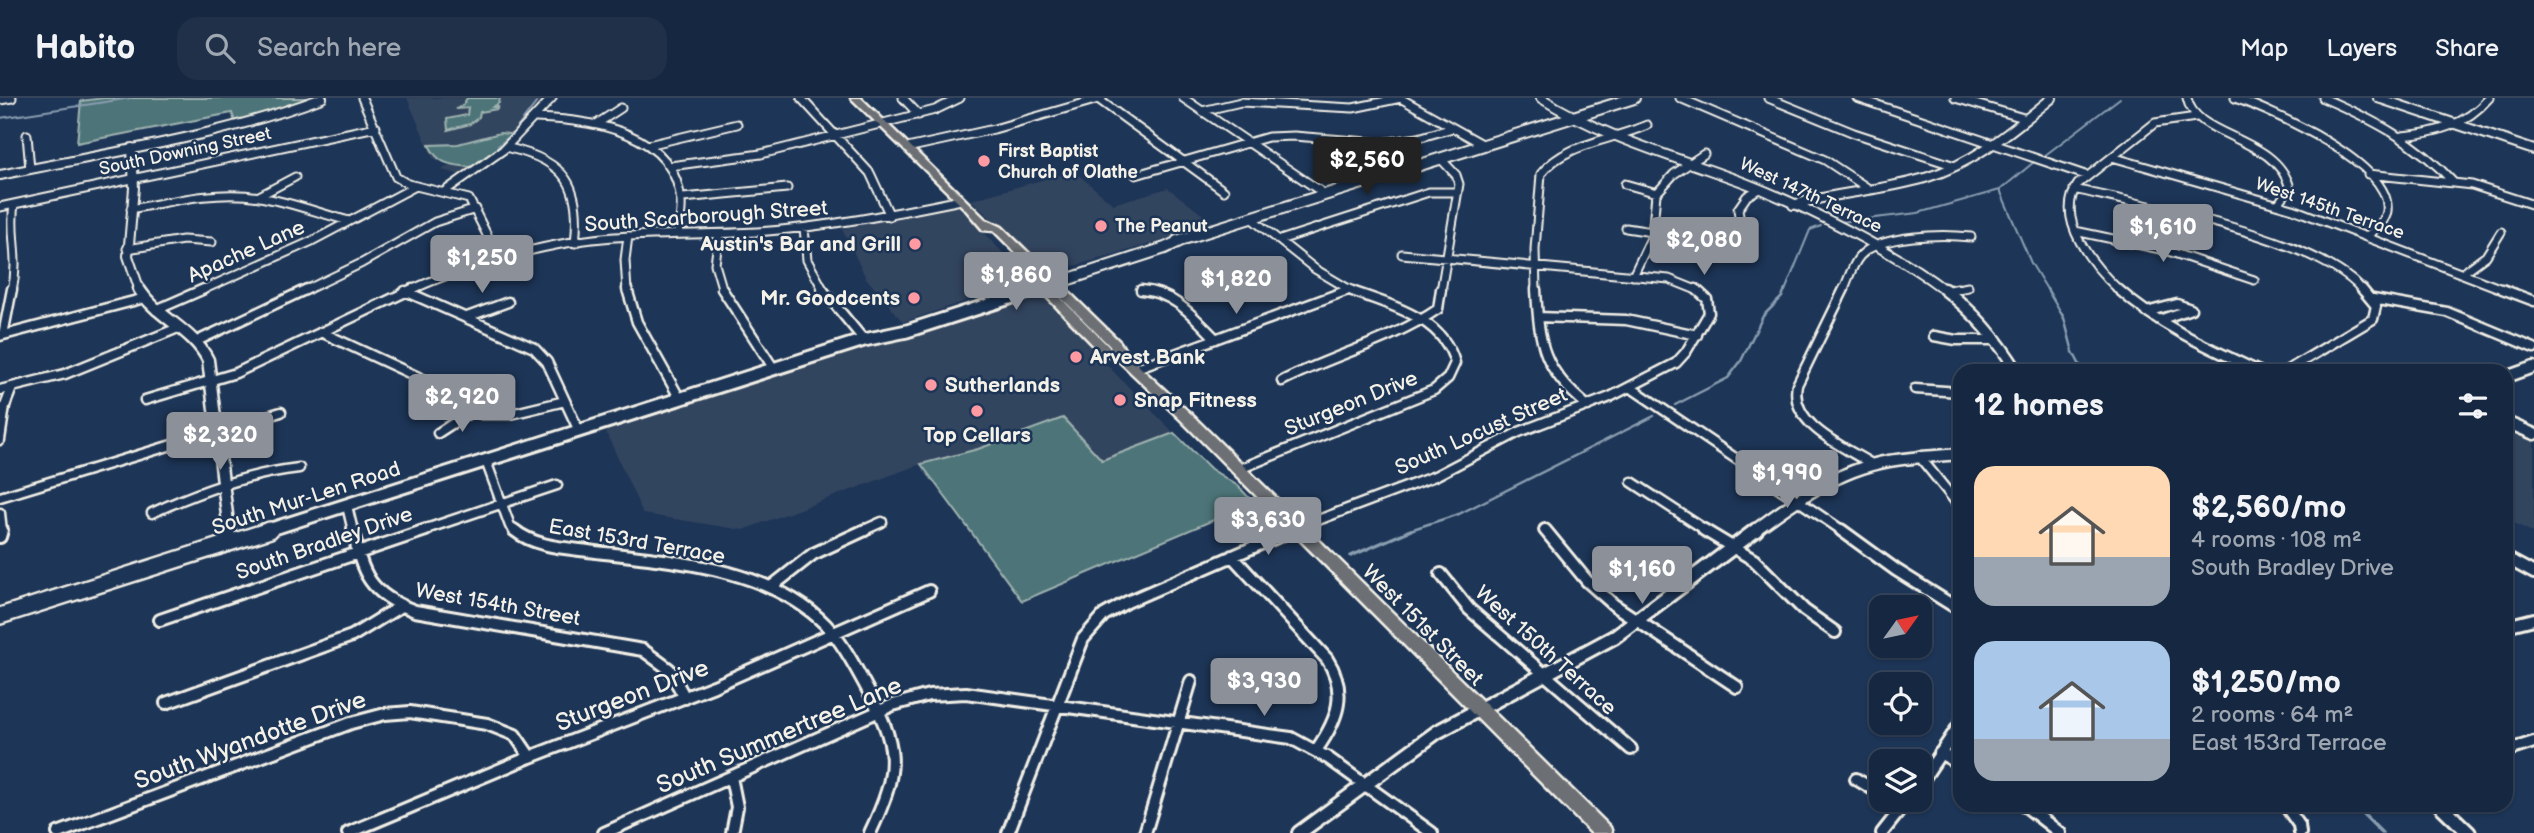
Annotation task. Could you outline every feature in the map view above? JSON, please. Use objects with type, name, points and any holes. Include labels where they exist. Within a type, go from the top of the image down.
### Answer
[{"type":"main road","name":"West 151st Street","points":[[856,98],[984,222],[999,229],[1046,282],[1116,345],[1129,364],[1602,833]]},
{"type":"main road","name":"South Mur-Len Road","points":[[864,340],[874,334],[970,302],[1046,282],[1634,98]]},
{"type":"main road","name":"South Mur-Len Road","points":[[0,616],[864,340],[931,323],[1046,282]]},
{"type":"main road","points":[[931,323],[932,318],[970,302]]},
{"type":"street","points":[[0,100],[12,98]]},
{"type":"street","points":[[0,175],[255,121],[321,98]]},
{"type":"street","points":[[362,98],[396,177],[416,186],[466,197],[476,209],[499,259]]},
{"type":"street","points":[[445,191],[481,170],[509,148],[552,98]]},
{"type":"street","points":[[801,98],[838,135],[870,173],[890,216]]},
{"type":"street","points":[[903,98],[919,115]]},
{"type":"street","points":[[670,166],[761,154],[919,115],[945,107],[960,98]]},
{"type":"street","points":[[1183,98],[1326,195]]},
{"type":"street","points":[[1202,111],[1248,101],[1353,108],[1401,98],[1484,145]]},
{"type":"street","name":"West 147th Terrace","points":[[1541,98],[1617,138],[1759,189],[1876,247],[1946,291],[1973,313],[1997,340],[2012,364]]},
{"type":"street","points":[[1680,98],[1825,160],[1869,189]]},
{"type":"street","points":[[1768,98],[1854,133],[1955,166]]},
{"type":"street","points":[[1857,98],[2088,176]]},
{"type":"street","points":[[1955,98],[2027,119]]},
{"type":"street","points":[[1793,205],[1823,196],[1926,178],[1955,166],[2027,119],[2052,98]]},
{"type":"street","points":[[2187,98],[2189,108],[2196,117],[2263,152],[2278,164],[2289,178],[2290,188],[2278,204]]},
{"type":"street","points":[[2235,98],[2313,132],[2341,149],[2368,174],[2385,197],[2387,212],[2380,226],[2367,236]]},
{"type":"street","points":[[2323,98],[2400,136],[2428,155],[2453,182]]},
{"type":"street","points":[[2380,98],[2534,150]]},
{"type":"street","points":[[2400,136],[2432,134],[2478,110],[2489,98]]},
{"type":"street","points":[[907,148],[994,129],[1100,99],[1224,191]]},
{"type":"street","points":[[598,122],[621,108]]},
{"type":"street","points":[[2196,117],[2155,123],[2074,189],[2068,200],[2067,212],[2089,258],[2105,279],[2159,320],[2245,364]]},
{"type":"street","points":[[536,118],[571,118],[598,122],[634,136],[648,145],[670,166],[679,183],[683,198],[678,234]]},
{"type":"street","points":[[648,145],[737,124]]},
{"type":"street","points":[[1588,406],[1555,375],[1547,356],[1538,317],[1534,295],[1543,169],[1558,158],[1647,125]]},
{"type":"street","name":"South Downing Street","points":[[0,207],[376,127]]},
{"type":"street","points":[[1136,176],[1247,142],[1286,136],[1394,142],[1453,128]]},
{"type":"street","points":[[27,135],[30,169]]},
{"type":"street","points":[[132,148],[134,178],[127,249],[129,270],[145,298],[156,310],[197,341],[208,360],[230,542]]},
{"type":"street","points":[[509,148],[538,154],[566,177],[579,204],[575,243]]},
{"type":"street","points":[[1402,254],[1633,276],[1652,232],[1657,193],[1665,182],[1704,153]]},
{"type":"street","name":"West 145th Terrace","points":[[2112,158],[2278,204],[2534,301]]},
{"type":"street","points":[[1282,380],[1319,362],[1420,322],[1438,309],[1458,192],[1457,175],[1441,159]]},
{"type":"street","points":[[2368,174],[2453,182],[2534,205]]},
{"type":"street","points":[[259,197],[295,177]]},
{"type":"street","points":[[1625,184],[1657,193]]},
{"type":"street","name":"Apache Lane","points":[[156,310],[297,248],[416,186]]},
{"type":"street","points":[[683,198],[787,188]]},
{"type":"street","points":[[1741,248],[1737,208],[1743,199],[1759,189]]},
{"type":"street","points":[[2074,189],[2274,241],[2348,274],[2363,286],[2372,299],[2376,314],[2370,322],[2298,364]]},
{"type":"street","points":[[1280,240],[1429,192],[1458,192]]},
{"type":"street","points":[[131,209],[206,195],[259,197],[349,221]]},
{"type":"street","name":"South Scarborough Street","points":[[145,400],[243,370],[405,291],[499,259],[575,243],[628,236],[719,234],[804,228],[890,216],[961,200]]},
{"type":"street","points":[[14,204],[11,220],[17,256],[1,335],[145,298]]},
{"type":"street","points":[[197,341],[362,263],[435,222],[476,209]]},
{"type":"street","points":[[1251,218],[1348,290],[1390,304],[1420,322]]},
{"type":"street","points":[[804,228],[803,248],[808,267],[864,340]]},
{"type":"street","points":[[1626,228],[1652,232]]},
{"type":"street","points":[[2075,230],[2165,250],[2254,280]]},
{"type":"street","points":[[2463,273],[2486,256],[2501,232]]},
{"type":"street","points":[[719,234],[715,264],[721,288],[774,369]]},
{"type":"street","points":[[628,236],[623,278],[629,305],[680,399]]},
{"type":"street","points":[[1873,465],[1812,425],[1800,413],[1794,393],[1857,260],[1876,247],[1898,241],[1971,237]]},
{"type":"street","points":[[127,249],[183,240],[212,242]]},
{"type":"street","name":"South Locust Street","points":[[1008,833],[1083,639],[1104,615],[1127,602],[1295,528],[1435,476],[1519,432],[1588,406],[1676,363],[1697,335],[1711,307],[1701,292],[1675,281],[1633,276]]},
{"type":"street","points":[[1946,291],[1968,287]]},
{"type":"street","points":[[1141,290],[1149,289],[1169,297],[1216,339]]},
{"type":"street","points":[[1129,364],[1216,339],[1348,290]]},
{"type":"street","points":[[405,291],[526,343],[541,354],[579,431]]},
{"type":"street","points":[[0,295],[10,293]]},
{"type":"street","points":[[2372,299],[2447,312],[2534,348]]},
{"type":"street","points":[[467,317],[508,302]]},
{"type":"street","points":[[2146,312],[2177,304],[2191,309],[2159,320]]},
{"type":"street","points":[[1538,317],[1616,319],[1697,335]]},
{"type":"street","name":"Sturgeon Drive","points":[[1237,470],[1425,394],[1444,383],[1454,368],[1453,354],[1445,341],[1420,322]]},
{"type":"street","points":[[0,390],[65,374],[178,328]]},
{"type":"street","points":[[321,332],[431,383],[458,406],[481,414],[511,414],[565,401]]},
{"type":"street","points":[[1934,336],[1956,340],[1997,340]]},
{"type":"street","points":[[2513,374],[2534,367]]},
{"type":"street","points":[[1630,387],[1798,500],[1896,570],[1953,606]]},
{"type":"street","points":[[0,440],[5,406],[12,388]]},
{"type":"street","points":[[1915,389],[1953,392]]},
{"type":"street","points":[[438,433],[471,411]]},
{"type":"street","points":[[0,498],[281,412]]},
{"type":"street","points":[[2513,425],[2534,434]]},
{"type":"street","points":[[1299,833],[1437,732],[1590,651],[1636,621],[1798,500],[1836,478],[1873,465],[1919,456],[1953,454]]},
{"type":"street","points":[[1919,456],[1953,498]]},
{"type":"street","name":"East 153rd Terrace","points":[[486,461],[514,530],[543,544],[713,570],[771,587],[823,622],[835,635],[880,711],[893,743],[895,761],[888,794],[870,833]]},
{"type":"street","points":[[152,513],[180,500],[223,486],[270,472],[299,468]]},
{"type":"street","points":[[1632,482],[1734,547],[1772,575],[1804,610],[1835,632]]},
{"type":"street","name":"South Bradley Drive","points":[[160,620],[557,485]]},
{"type":"street","name":"West 154th Street","points":[[347,506],[370,585],[379,594],[401,606],[643,650],[655,655],[672,669],[685,698]]},
{"type":"street","points":[[0,513],[3,528],[0,537]]},
{"type":"street","points":[[771,587],[813,554],[882,522]]},
{"type":"street","points":[[1545,530],[1587,581],[1636,621],[1737,687]]},
{"type":"street","points":[[1232,556],[1327,659],[1337,677],[1340,709],[1331,731],[1318,749]]},
{"type":"street","points":[[2513,562],[2534,573]]},
{"type":"street","name":"West 150th Terrace","points":[[1441,574],[1461,601],[1631,749]]},
{"type":"street","name":"Sturgeon Drive","points":[[348,833],[530,757],[685,698],[835,635],[929,591]]},
{"type":"street","points":[[166,703],[352,636],[401,606]]},
{"type":"street","points":[[2513,623],[2534,618]]},
{"type":"street","points":[[1145,833],[1191,681]]},
{"type":"street","name":"South Summertree Lane","points":[[604,833],[880,711],[910,699],[947,693],[982,695],[1291,738],[1318,749],[1388,806],[1432,833]]},
{"type":"street","name":"South Wyandotte Drive","points":[[58,833],[351,723],[385,714],[420,712],[496,726],[519,738],[530,757]]},
{"type":"street","points":[[1932,765],[1953,734]]},
{"type":"street","points":[[2513,749],[2534,742]]},
{"type":"street","points":[[1940,752],[1953,760]]},
{"type":"street","points":[[731,777],[737,807],[732,833]]},
{"type":"street","points":[[1856,779],[1869,787]]},
{"type":"street","points":[[1885,832],[1899,812]]},
{"type":"street","points":[[2033,812],[2060,833]]},
{"type":"street","points":[[2290,812],[2299,825],[2300,833]]},
{"type":"street","points":[[2447,812],[2469,833]]},
{"type":"shaded area","points":[[407,98],[546,98],[517,135],[464,176],[442,170],[449,165],[433,158]]},
{"type":"shaded area","points":[[1074,171],[1113,204],[1168,188],[1216,225],[1053,272],[1047,270],[971,200]]},
{"type":"shaded area","points":[[956,205],[1028,278],[1026,281],[903,322],[866,278],[842,229]]},
{"type":"shaded area","points":[[1038,295],[1044,296],[1073,325],[1107,365],[1174,433],[1101,461],[978,449],[921,464],[743,530],[643,514],[606,432],[881,341]]},
{"type":"shaded area","points":[[2513,430],[2534,439],[2534,533],[2513,522]]},
{"type":"green space","points":[[104,98],[317,98],[236,125],[232,113],[77,143],[81,101]]},
{"type":"green space","points":[[467,98],[500,98],[499,103],[493,107],[498,107],[497,109],[480,112],[479,117],[470,124],[448,130],[447,119],[467,115],[468,108],[456,109],[463,105]]},
{"type":"green space","points":[[500,133],[517,135],[477,168],[443,161],[429,145],[458,144]]},
{"type":"green space","points":[[1063,418],[1102,460],[1174,433],[1211,469],[1238,486],[1254,503],[1022,601],[921,464],[978,449]]},
{"type":"waterway","points":[[0,118],[131,98]]},
{"type":"waterway","points":[[2044,156],[2120,98]]},
{"type":"waterway","points":[[513,133],[536,103]]},
{"type":"waterway","points":[[497,147],[511,135]]},
{"type":"waterway","points":[[2000,190],[2034,162]]},
{"type":"waterway","points":[[1840,222],[1918,213],[2000,190]]},
{"type":"waterway","points":[[2000,190],[2031,263],[2048,291]]},
{"type":"waterway","points":[[1785,291],[1810,230],[1821,226]]},
{"type":"waterway","points":[[1675,405],[1728,378],[1741,361],[1763,316],[1782,297],[1785,289]]},
{"type":"waterway","points":[[2047,289],[2064,318],[2073,352],[2079,364]]},
{"type":"waterway","points":[[1407,531],[1459,514],[1654,416]]},
{"type":"waterway","points":[[1351,556],[1411,530]]},
{"type":"waterway","points":[[2361,812],[2382,833]]},
{"type":"place","name":"First Baptist Church of Olathe","points":[[984,161]]},
{"type":"place","name":"The Peanut","points":[[1101,226]]},
{"type":"place","name":"Austin's Bar and Grill","points":[[915,244]]},
{"type":"place","name":"Mr. Goodcents","points":[[914,298]]},
{"type":"place","name":"Arvest Bank","points":[[1076,357]]},
{"type":"place","name":"Sutherlands","points":[[931,385]]},
{"type":"place","name":"Snap Fitness","points":[[1120,400]]},
{"type":"place","name":"Top Cellars","points":[[977,411]]}]
